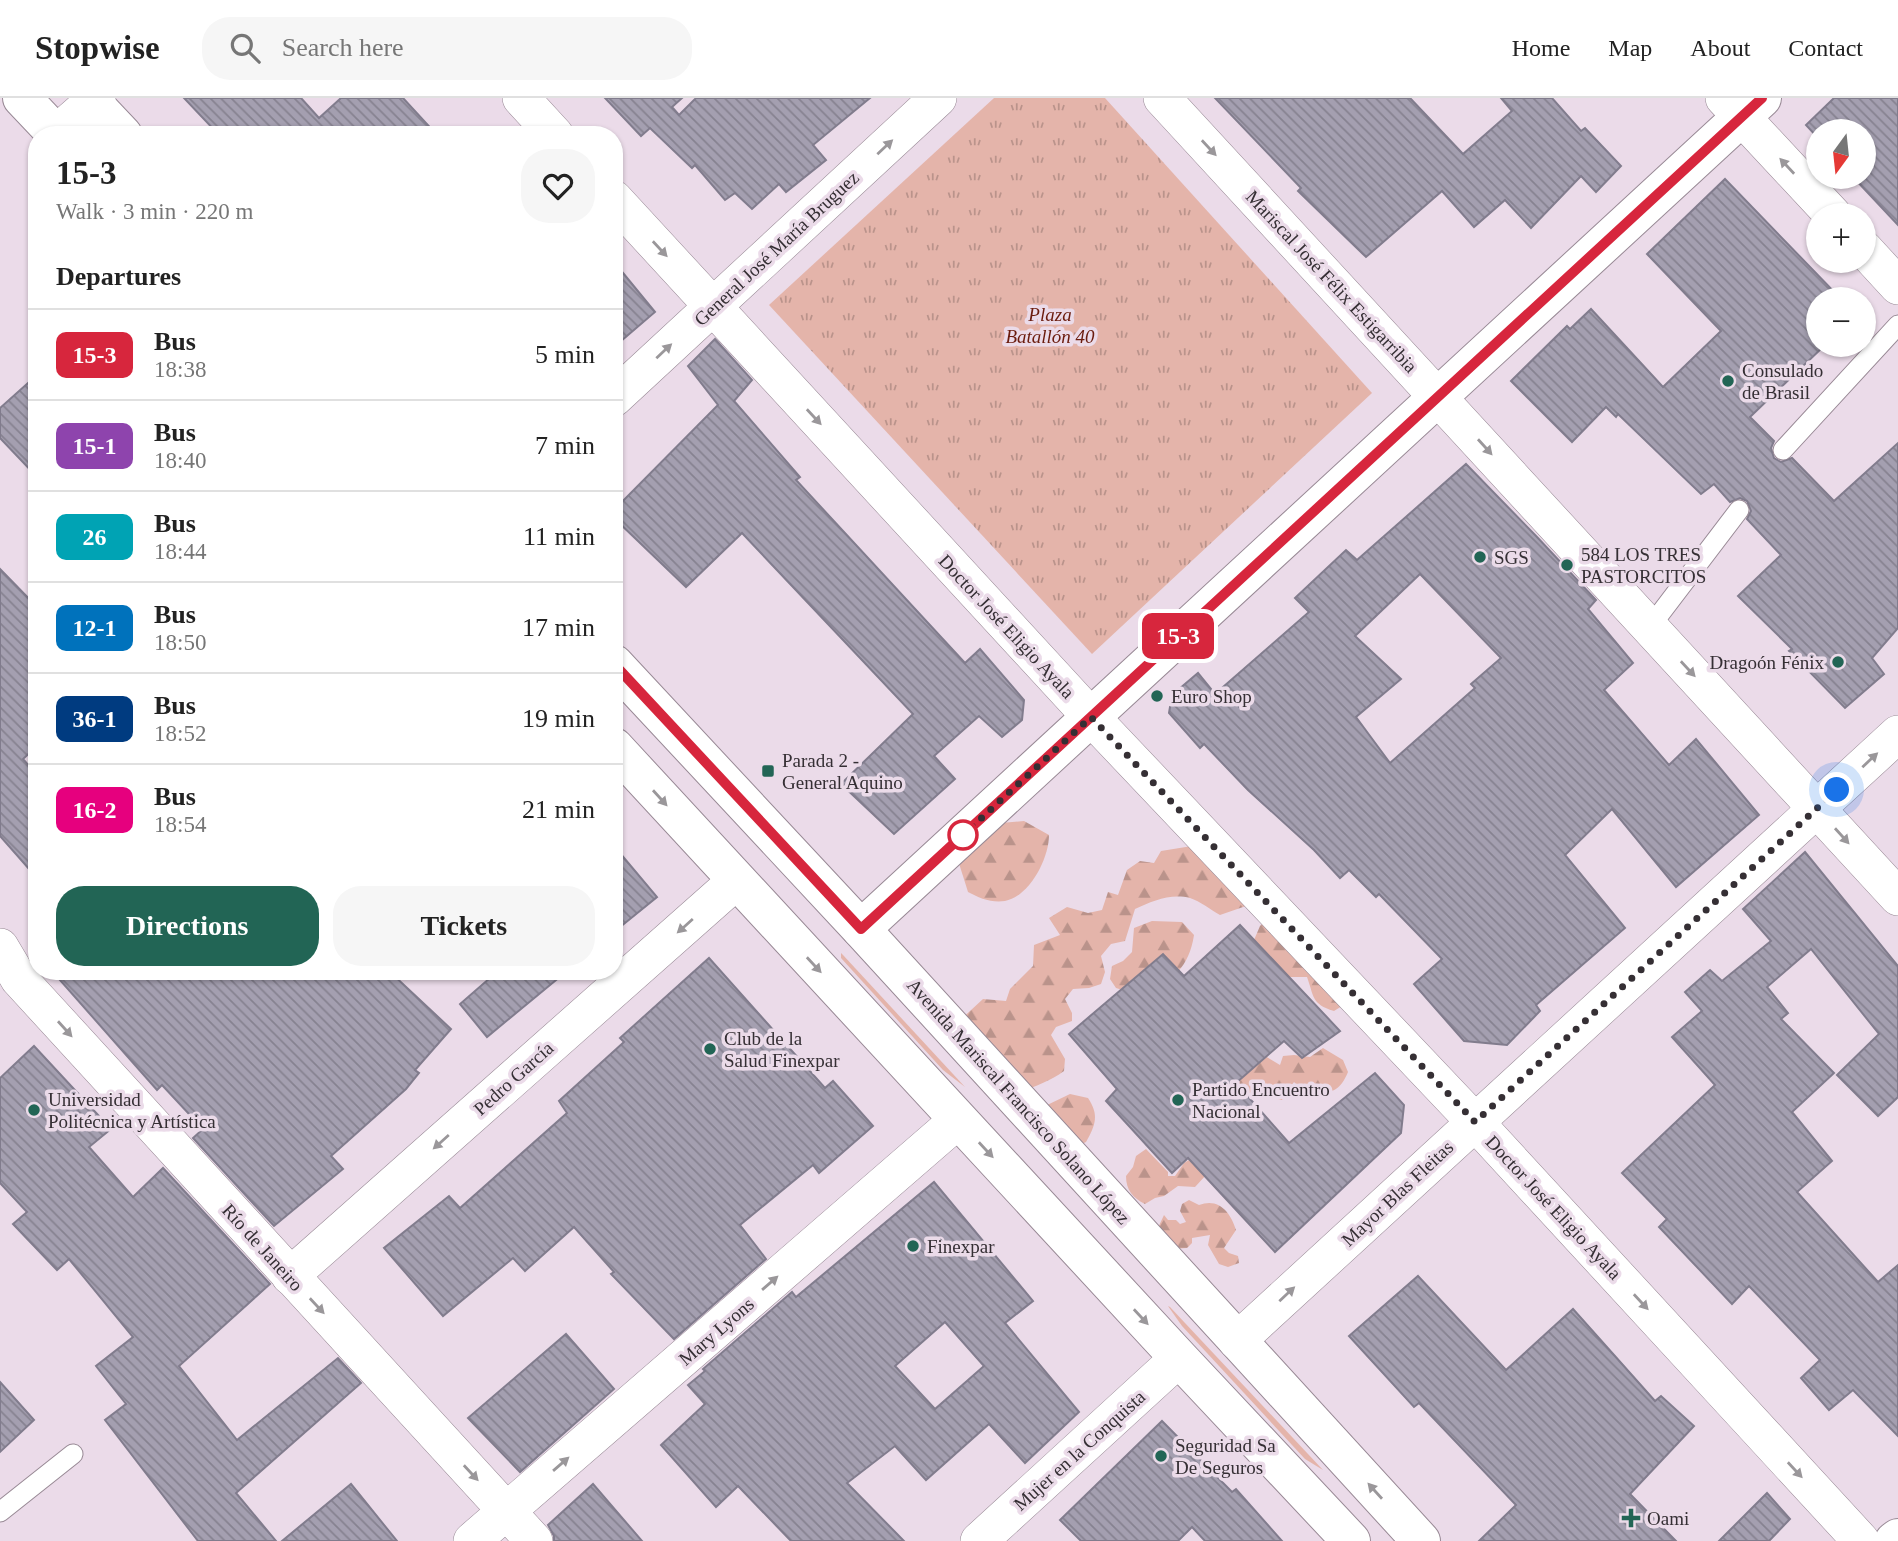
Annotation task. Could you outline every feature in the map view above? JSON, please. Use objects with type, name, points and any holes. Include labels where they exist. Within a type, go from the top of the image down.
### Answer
[{"type":"main road","points":[[22,98],[48,126]]},
{"type":"main road","points":[[93,99],[116,126]]},
{"type":"main road","points":[[861,929],[1439,396],[1743,104]]},
{"type":"main road","name":"Avenida Mariscal Francisco Solano López","points":[[623,674],[861,929],[1421,1541]]},
{"type":"main road","points":[[623,757],[1352,1541]]},
{"type":"street","points":[[521,98],[547,126]]},
{"type":"street","name":"General José María Bruguez","points":[[623,390],[938,98]]},
{"type":"street","name":"Mariscal José Félix Estigarribia","points":[[1162,98],[1898,897]]},
{"type":"street","points":[[64,126],[93,99]]},
{"type":"street","points":[[1743,104],[1823,203]]},
{"type":"street","name":"Doctor José Eligio Ayala","points":[[623,209],[1091,717],[1475,1122],[1861,1541]]},
{"type":"street","points":[[1876,262],[1898,286]]},
{"type":"street","name":"Mayor Blas Fleitas","points":[[1237,1341],[1898,734]]},
{"type":"street","name":"Pedro García","points":[[290,1276],[736,881]]},
{"type":"street","name":"Río de Janeiro","points":[[0,947],[19,979],[534,1541]]},
{"type":"street","name":"Mary Lyons","points":[[472,1541],[958,1120]]},
{"type":"street","name":"Mujer en la Conquista","points":[[979,1541],[1179,1358]]},
{"type":"lane","points":[[1783,450],[1898,325]]},
{"type":"lane","points":[[1650,627],[1739,510]]},
{"type":"lane","points":[[0,1512],[73,1454]]},
{"type":"green space","name":"Plaza Batallón 40","points":[[994,98],[1105,98],[1372,393],[1092,654],[769,305]]},
{"type":"green space","points":[[1024,821],[1049,835],[1042,865],[1030,884],[1014,898],[1005,901],[985,900],[968,892],[957,857],[1001,823]]},
{"type":"green space","points":[[1192,846],[1246,906],[1220,915],[1194,899],[1176,896],[1135,909],[1125,941],[1111,944],[1101,956],[1105,972],[1101,984],[1073,989],[1065,999],[1072,1013],[1072,1021],[1056,1027],[1051,1035],[1065,1059],[1064,1071],[1021,1093],[957,1023],[983,999],[1006,1001],[1010,989],[1033,966],[1034,945],[1060,935],[1049,918],[1067,907],[1088,913],[1102,910],[1108,892],[1118,895],[1127,870],[1140,861],[1154,863],[1161,851]]},
{"type":"green space","points":[[1268,918],[1350,1001],[1334,1011],[1317,1002],[1307,977],[1277,977],[1242,968],[1260,926]]},
{"type":"green space","points":[[1152,921],[1182,922],[1194,935],[1184,964],[1149,998],[1116,988],[1110,979],[1112,966],[1123,961],[1132,952],[1134,928]]},
{"type":"green space","points":[[841,953],[965,1087],[943,1070],[841,958]]},
{"type":"green space","points":[[1323,1048],[1343,1060],[1348,1072],[1341,1085],[1332,1091],[1305,1093],[1294,1082],[1282,1100],[1247,1092],[1236,1082],[1257,1051],[1280,1065],[1283,1056],[1310,1057]]},
{"type":"green space","points":[[1070,1094],[1088,1098],[1095,1115],[1094,1125],[1086,1142],[1072,1149],[1043,1107]]},
{"type":"green space","points":[[1146,1149],[1168,1172],[1168,1176],[1175,1176],[1189,1160],[1201,1163],[1207,1174],[1195,1187],[1178,1186],[1145,1204],[1131,1193],[1126,1176],[1133,1167],[1136,1156]]},
{"type":"green space","points":[[1189,1200],[1199,1205],[1218,1205],[1231,1218],[1236,1230],[1224,1248],[1238,1256],[1239,1263],[1228,1267],[1219,1264],[1208,1245],[1210,1235],[1192,1238],[1192,1243],[1187,1248],[1170,1249],[1156,1232],[1164,1215],[1168,1220],[1176,1220],[1180,1224],[1186,1222],[1180,1211],[1182,1204]]},
{"type":"green space","points":[[1168,1306],[1323,1470],[1305,1459],[1182,1326]]},
{"type":"building","points":[[184,98],[301,98],[319,118],[341,98],[403,98],[429,126],[210,126]]},
{"type":"building","points":[[605,98],[682,98],[672,107],[679,115],[696,98],[870,98],[813,145],[826,160],[786,192],[779,184],[752,209],[735,193],[725,200],[695,165],[692,168],[650,128],[641,136]]},
{"type":"building","points":[[1215,98],[1410,98],[1463,154],[1512,111],[1501,98],[1552,98],[1581,131],[1585,128],[1621,166],[1596,192],[1581,176],[1531,228],[1505,200],[1474,227],[1442,191],[1366,257],[1298,191],[1301,188]]},
{"type":"building","points":[[1834,98],[1898,98],[1898,225],[1864,189],[1876,189],[1876,119],[1812,119]]},
{"type":"building","points":[[1725,179],[1806,263],[1806,273],[1816,273],[1829,287],[1806,287],[1806,357],[1812,357],[1750,417],[1774,441],[1771,448],[1774,458],[1781,462],[1792,458],[1834,501],[1898,443],[1898,628],[1872,658],[1884,674],[1845,708],[1789,651],[1792,649],[1738,596],[1781,555],[1747,519],[1751,511],[1747,501],[1740,498],[1730,502],[1714,484],[1701,494],[1618,414],[1616,417],[1606,407],[1572,442],[1511,381],[1567,326],[1570,329],[1591,309],[1663,387],[1721,331],[1647,254]]},
{"type":"building","points":[[623,273],[655,312],[623,339]]},
{"type":"building","points":[[715,339],[752,380],[734,401],[800,477],[796,480],[965,663],[980,649],[1024,700],[1022,720],[1002,737],[979,716],[934,756],[955,779],[894,834],[841,784],[913,714],[742,533],[686,587],[623,527],[623,501],[718,405],[688,366]]},
{"type":"building","points":[[28,383],[28,468],[0,438],[0,408]]},
{"type":"building","points":[[1466,464],[1596,600],[1588,609],[1633,663],[1604,690],[1669,765],[1696,739],[1759,815],[1676,887],[1612,809],[1565,855],[1625,928],[1536,1005],[1540,1011],[1507,1045],[1464,1041],[1414,984],[1442,959],[1379,894],[1376,897],[1349,870],[1340,878],[1204,744],[1200,748],[1169,713],[1172,695],[1198,673],[1215,694],[1309,612],[1295,598],[1346,550],[1357,560]],"holes":[[[1420,574],[1501,658],[1471,684],[1475,688],[1390,763],[1356,717],[1401,679],[1355,636]]]},
{"type":"building","points":[[0,569],[28,598],[28,754],[23,759],[28,765],[28,868],[0,836]]},
{"type":"building","points":[[1805,852],[1898,966],[1898,1097],[1878,1116],[1837,1075],[1879,1034],[1811,949],[1767,987],[1788,1013],[1781,1019],[1834,1073],[1792,1112],[1832,1161],[1797,1192],[1878,1282],[1898,1265],[1898,1436],[1853,1390],[1829,1410],[1801,1378],[1820,1360],[1749,1286],[1732,1304],[1659,1227],[1667,1219],[1622,1173],[1715,1085],[1672,1037],[1702,1011],[1685,992],[1710,970],[1722,981],[1771,941],[1743,909]]},
{"type":"building","points":[[623,857],[657,897],[623,925]]},
{"type":"building","points":[[1240,925],[1340,1031],[1302,1058],[1284,1041],[1236,1083],[1289,1143],[1375,1073],[1404,1105],[1401,1133],[1275,1252],[1188,1158],[1172,1173],[1106,1101],[1117,1089],[1069,1034],[1163,954],[1184,976]]},
{"type":"building","points":[[709,958],[825,1088],[833,1081],[873,1126],[819,1173],[813,1165],[740,1225],[766,1259],[674,1339],[611,1274],[614,1272],[574,1227],[525,1271],[513,1258],[443,1316],[384,1248],[449,1196],[460,1208],[567,1113],[559,1101],[624,1042],[620,1038]]},
{"type":"building","points":[[60,980],[399,980],[451,1029],[415,1070],[419,1073],[406,1089],[331,1156],[343,1169],[274,1226],[193,1138],[203,1129],[162,1085],[157,1090]]},
{"type":"building","points":[[488,980],[556,980],[487,1037],[460,1004]]},
{"type":"building","points":[[34,1046],[111,1129],[89,1147],[133,1197],[163,1168],[270,1284],[179,1366],[237,1440],[338,1358],[361,1383],[236,1493],[276,1541],[198,1541],[105,1420],[126,1404],[96,1366],[133,1337],[69,1259],[57,1270],[13,1224],[27,1212],[0,1183],[0,1078]]},
{"type":"building","points":[[934,1182],[1033,1301],[1005,1323],[1079,1412],[1025,1463],[989,1424],[926,1480],[895,1446],[847,1483],[904,1541],[791,1541],[738,1486],[716,1507],[661,1445],[705,1404],[688,1385],[792,1292],[796,1297]],"holes":[[[945,1322],[984,1366],[935,1409],[895,1366]]]},
{"type":"building","points":[[1418,1276],[1506,1370],[1573,1309],[1655,1401],[1661,1396],[1694,1426],[1630,1494],[1676,1541],[1479,1541],[1516,1505],[1419,1403],[1414,1407],[1349,1336]]},
{"type":"building","points":[[566,1334],[614,1389],[520,1472],[468,1418]]},
{"type":"building","points":[[0,1382],[34,1420],[0,1452]]},
{"type":"building","name":"Seguridad Sa De Seguros","points":[[1162,1421],[1232,1492],[1236,1489],[1282,1541],[1205,1541],[1192,1527],[1178,1541],[1081,1541],[1060,1520]]},
{"type":"building","points":[[351,1484],[397,1541],[282,1541]]},
{"type":"building","points":[[593,1484],[642,1541],[554,1541],[548,1525]]},
{"type":"building","points":[[1767,1493],[1790,1519],[1769,1541],[1719,1541]]},
{"type":"bus line","name":"15-3","points":[[623,674],[861,929],[1762,98]]},
{"type":"place","name":"Consulado de Brasil","points":[[1728,381]]},
{"type":"place","name":"SGS","points":[[1480,557]]},
{"type":"place","name":"584 LOS TRES PASTORCITOS","points":[[1567,565]]},
{"type":"place","name":"Dragoón Fénix","points":[[1838,662]]},
{"type":"place","name":"Euro Shop","points":[[1157,696]]},
{"type":"place","name":"Parada 2 - General Aquino","points":[[768,771]]},
{"type":"place","name":"Club de la Salud Finexpar","points":[[710,1049]]},
{"type":"place","name":"Partido Encuentro Nacional","points":[[1178,1100]]},
{"type":"place","name":"Universidad Politécnica y Artística","points":[[34,1110]]},
{"type":"place","name":"Finexpar","points":[[913,1246]]},
{"type":"place","name":"Seguridad Sa De Seguros","points":[[1161,1456]]},
{"type":"place","name":"Oami","points":[[1631,1518]]},
{"type":"route","points":[[963,835],[1091,717],[1475,1122],[1837,790]]}]
